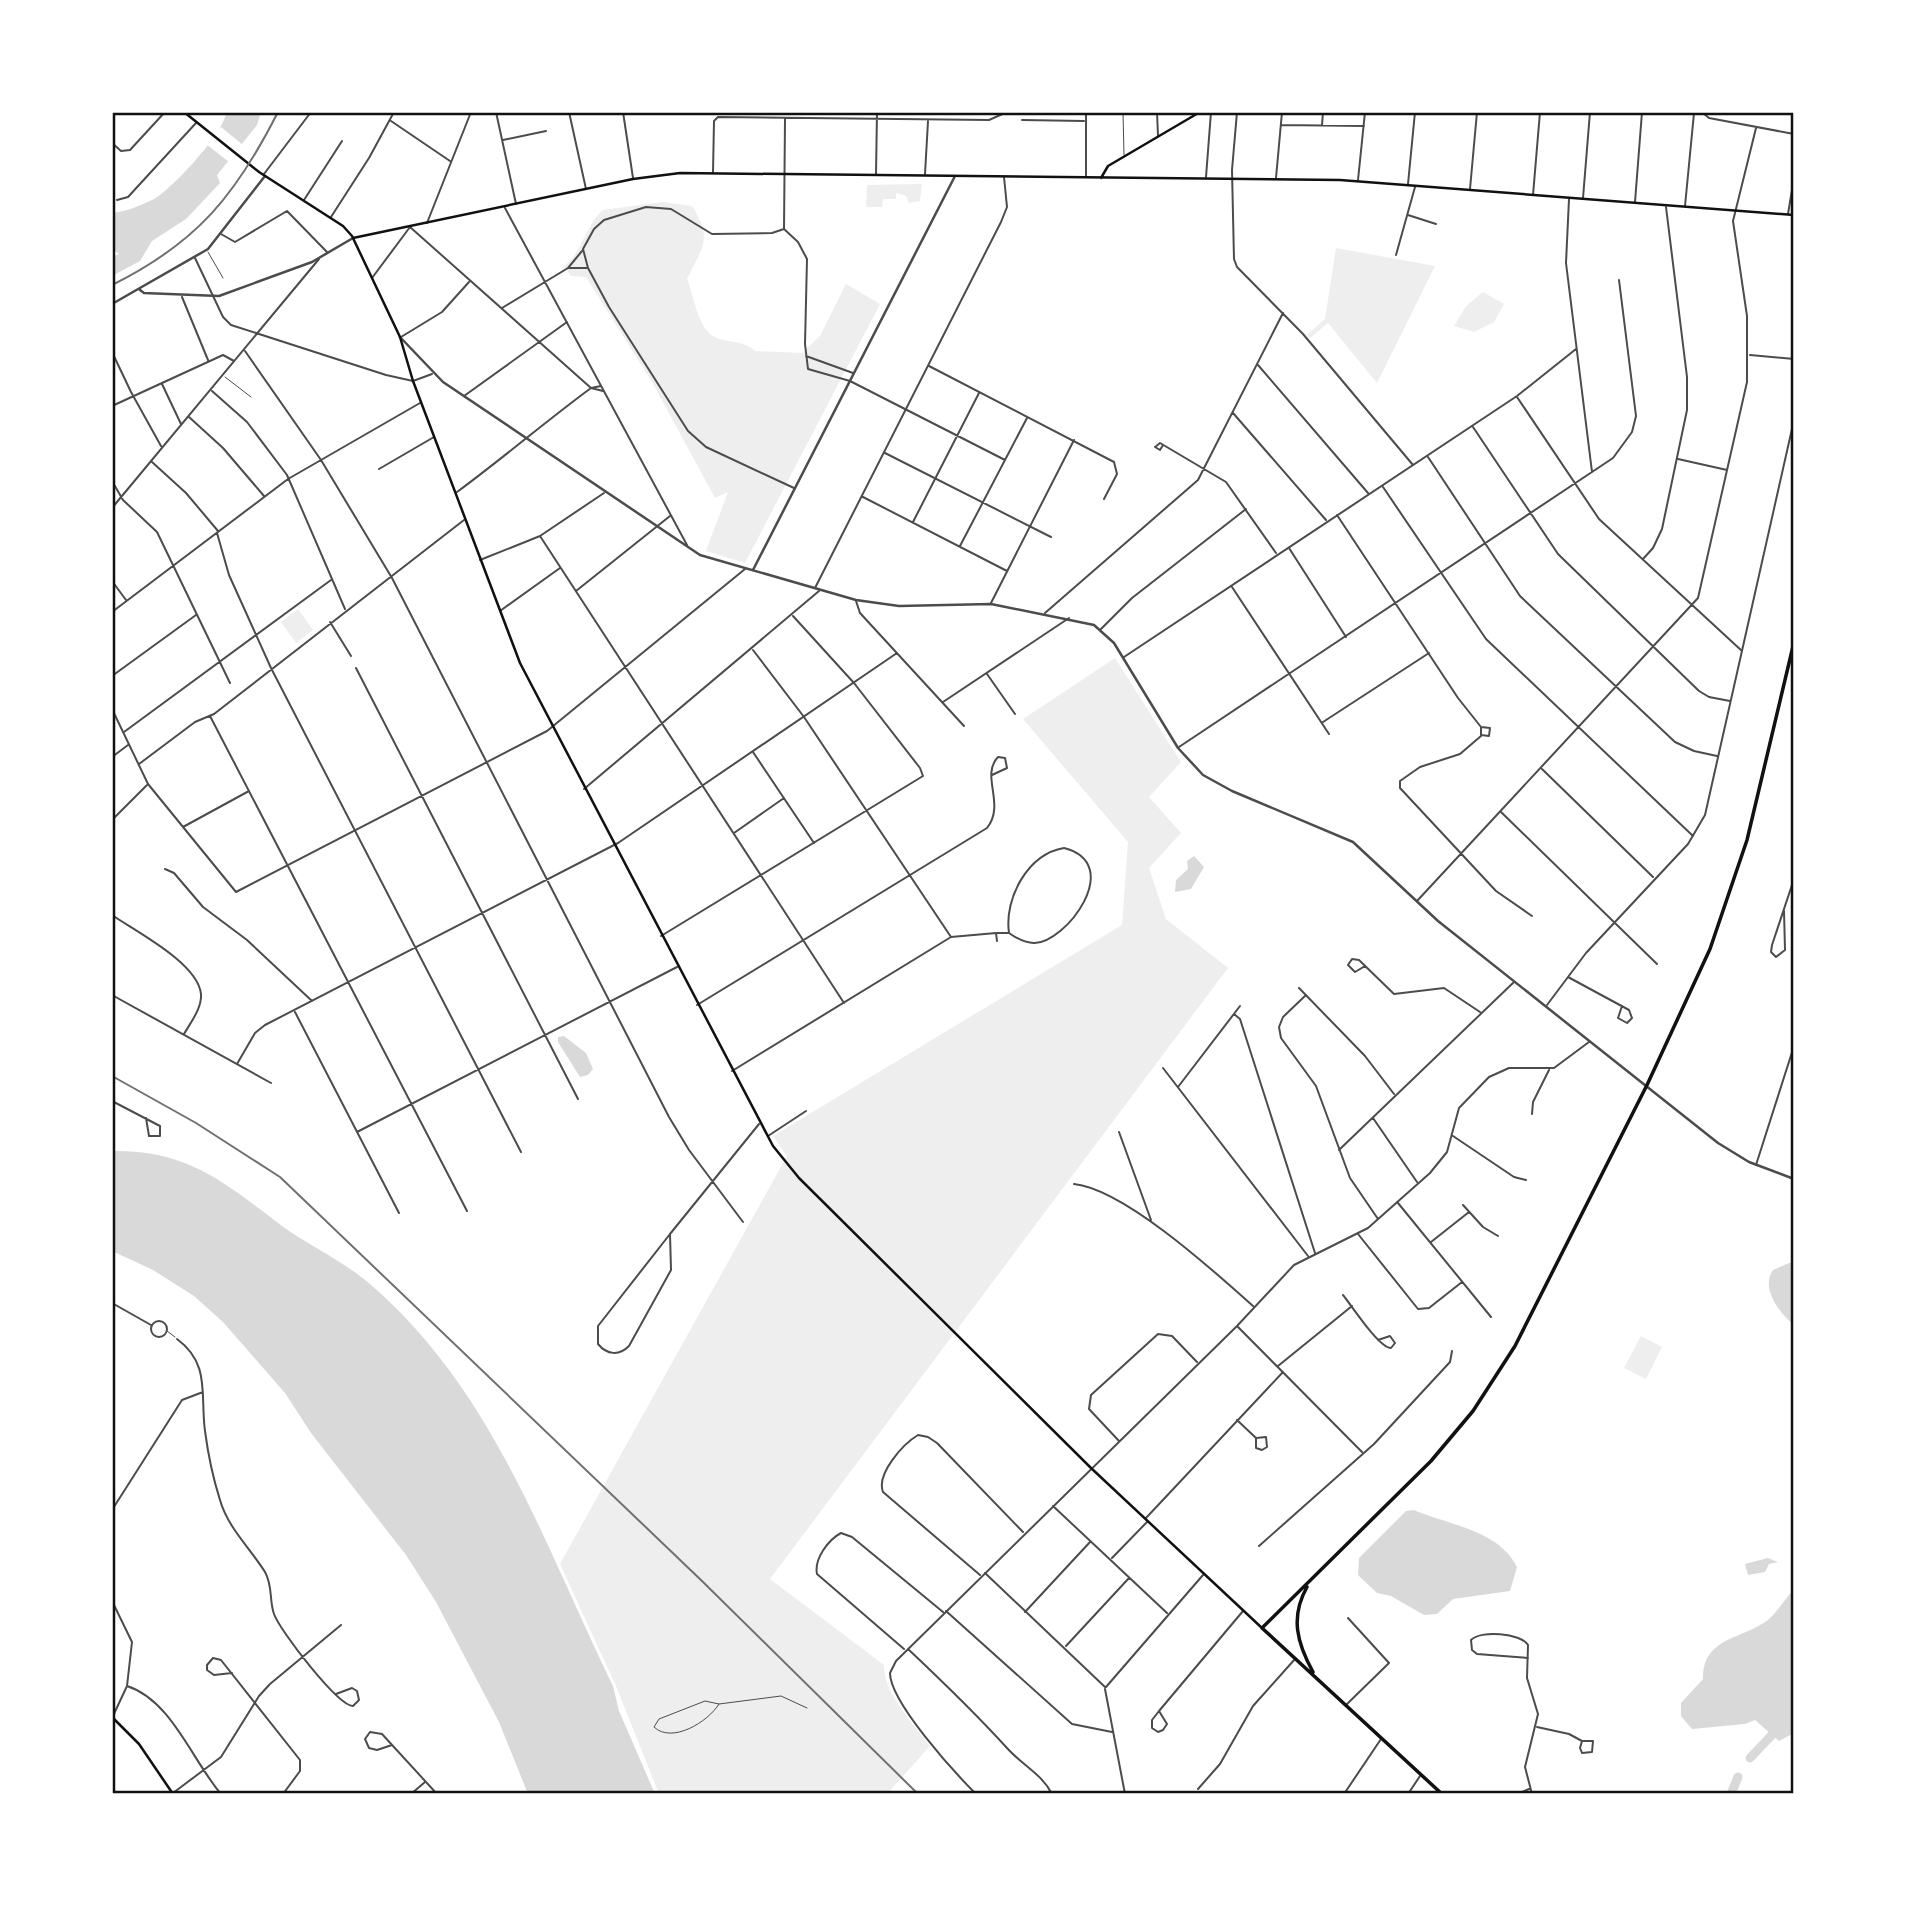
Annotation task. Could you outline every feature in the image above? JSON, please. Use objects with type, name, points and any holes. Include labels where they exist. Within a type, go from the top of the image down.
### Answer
[{"type":"main road","points":[[184,112],[264,176],[330,218],[353,238],[400,337],[413,381],[520,663],[767,1137],[799,1178],[1091,1468],[1442,1794]]},
{"type":"main road","points":[[1101,178],[1105,169],[1200,112]]},
{"type":"main road","points":[[353,238],[633,179],[665,174],[713,173],[1358,181],[1794,217]]},
{"type":"main road","points":[[1262,1628],[1431,1461],[1485,1393],[1518,1339],[1647,1085],[1699,973],[1732,887],[1760,791],[1794,642]]},
{"type":"main road","points":[[1310,1582],[1298,1607],[1296,1625],[1301,1649],[1316,1677]]},
{"type":"main road","points":[[112,1717],[139,1744],[173,1794]]},
{"type":"street","points":[[112,143],[126,151],[165,112]]},
{"type":"street","points":[[112,304],[206,250],[221,234],[311,112]]},
{"type":"street","points":[[330,218],[362,171],[394,112]]},
{"type":"street","points":[[426,224],[471,112]]},
{"type":"street","points":[[496,112],[516,205]]},
{"type":"street","points":[[569,112],[586,190]]},
{"type":"street","points":[[622,112],[633,179]]},
{"type":"street","points":[[876,175],[877,112]]},
{"type":"street","points":[[713,173],[716,117],[993,120],[1007,112]]},
{"type":"street","points":[[1086,112],[1086,178]]},
{"type":"street","points":[[1157,112],[1158,137]]},
{"type":"street","points":[[1205,178],[1211,112]]},
{"type":"street","points":[[1237,112],[1233,179],[1235,263],[1283,313],[1413,465]]},
{"type":"street","points":[[1276,179],[1282,112]]},
{"type":"street","points":[[1322,125],[1323,112]]},
{"type":"street","points":[[1358,181],[1365,112]]},
{"type":"street","points":[[1408,185],[1415,112]]},
{"type":"street","points":[[1470,190],[1477,112]]},
{"type":"street","points":[[1533,195],[1540,112]]},
{"type":"street","points":[[1583,199],[1590,112]]},
{"type":"street","points":[[1635,203],[1642,112]]},
{"type":"street","points":[[1685,208],[1693,112],[1704,112],[1709,118],[1794,134]]},
{"type":"street","points":[[785,118],[784,229],[798,242],[807,259],[807,366],[811,370],[850,381],[1005,460]]},
{"type":"street","points":[[925,176],[928,120]]},
{"type":"street","points":[[1023,120],[1086,121]]},
{"type":"street","points":[[390,121],[451,162]]},
{"type":"street","points":[[117,200],[128,197],[196,122]]},
{"type":"street","points":[[1281,125],[1364,126]]},
{"type":"street","points":[[1416,902],[1655,648],[1693,606],[1703,585],[1745,393],[1749,355],[1734,211],[1756,128]]},
{"type":"street","points":[[502,140],[547,131]]},
{"type":"street","points":[[303,201],[342,141]]},
{"type":"street","points":[[753,570],[955,176]]},
{"type":"street","points":[[815,589],[1004,215],[1007,207],[1004,177]]},
{"type":"street","points":[[1788,215],[1794,178]]},
{"type":"street","points":[[1396,255],[1415,186]]},
{"type":"street","points":[[1569,198],[1565,253],[1592,472]]},
{"type":"street","points":[[1643,559],[1659,537],[1678,459],[1688,388],[1666,206]]},
{"type":"street","points":[[505,207],[690,550]]},
{"type":"street","points":[[501,309],[568,268],[594,229],[604,219],[646,207],[671,209],[712,234],[772,233],[784,229]]},
{"type":"street","points":[[221,234],[230,242],[237,242],[284,211],[291,214],[327,253]]},
{"type":"street","points":[[1408,215],[1436,224]]},
{"type":"street","points":[[371,279],[410,227],[591,388],[604,391]]},
{"type":"street","points":[[140,290],[214,297],[319,258],[353,238]]},
{"type":"street","points":[[583,249],[588,268],[620,326],[691,435],[706,447],[796,488]]},
{"type":"street","points":[[195,258],[229,324],[413,381],[432,374]]},
{"type":"street","points":[[112,508],[245,351],[319,258]]},
{"type":"street","points":[[568,268],[588,268]]},
{"type":"street","points":[[1178,748],[1613,458],[1636,421],[1626,320],[1619,280]]},
{"type":"street","points":[[469,282],[442,312],[400,337],[432,374],[690,550],[856,600],[907,606],[991,604],[1069,618],[1101,629],[1124,657],[1178,748],[1212,781],[1353,842],[1416,902],[1718,1143],[1755,1165],[1794,1178]]},
{"type":"street","points":[[182,296],[208,362]]},
{"type":"street","points":[[1045,613],[1191,488],[1204,469],[1283,313]]},
{"type":"street","points":[[464,397],[568,322]]},
{"type":"street","points":[[1124,657],[1517,396],[1576,349]]},
{"type":"street","points":[[245,351],[321,460],[390,575],[669,1117],[743,1222]]},
{"type":"street","points":[[112,352],[162,447]]},
{"type":"street","points":[[112,406],[225,355],[235,362]]},
{"type":"street","points":[[1749,355],[1794,359]]},
{"type":"street","points":[[806,356],[854,373]]},
{"type":"street","points":[[1257,364],[1369,494]]},
{"type":"street","points":[[928,366],[1110,459],[1118,467],[1104,499]]},
{"type":"street","points":[[161,383],[181,425]]},
{"type":"street","points":[[455,493],[591,388],[602,386]]},
{"type":"street","points":[[211,390],[247,422],[288,479],[345,609]]},
{"type":"street","points":[[912,523],[979,392]]},
{"type":"street","points":[[1517,396],[1573,484],[1599,519],[1742,651]]},
{"type":"street","points":[[112,612],[288,479],[421,402]]},
{"type":"street","points":[[1233,412],[1327,522]]},
{"type":"street","points":[[188,416],[223,447],[264,496]]},
{"type":"street","points":[[960,547],[1028,417]]},
{"type":"street","points":[[1547,1006],[1567,976],[1694,837],[1707,810],[1794,420]]},
{"type":"street","points":[[1472,426],[1529,514],[1562,558],[1703,694],[1731,701]]},
{"type":"street","points":[[379,470],[435,436]]},
{"type":"street","points":[[991,604],[1074,440]]},
{"type":"street","points":[[1163,445],[1230,486],[1277,555]]},
{"type":"street","points":[[884,453],[1051,537]]},
{"type":"street","points":[[1427,456],[1520,596],[1675,742],[1695,751],[1719,756]]},
{"type":"street","points":[[1678,459],[1728,470]]},
{"type":"street","points":[[151,461],[186,493],[218,532],[229,575],[271,668],[521,1152]]},
{"type":"street","points":[[112,481],[121,497],[154,527],[230,683]]},
{"type":"street","points":[[1383,486],[1486,639],[1694,837]]},
{"type":"street","points":[[480,560],[540,536],[605,492]]},
{"type":"street","points":[[862,497],[1007,571]]},
{"type":"street","points":[[1101,629],[1138,593],[1246,509]]},
{"type":"street","points":[[576,591],[671,515]]},
{"type":"street","points":[[1337,515],[1481,727],[1482,736]]},
{"type":"street","points":[[138,765],[195,722],[210,716],[345,609],[465,519]]},
{"type":"street","points":[[540,536],[844,1003]]},
{"type":"street","points":[[1289,547],[1346,637]]},
{"type":"street","points":[[500,611],[560,568]]},
{"type":"street","points":[[112,709],[148,784],[236,892],[553,727],[746,568]]},
{"type":"street","points":[[123,733],[332,579]]},
{"type":"street","points":[[112,581],[127,601]]},
{"type":"street","points":[[1231,586],[1329,734]]},
{"type":"street","points":[[584,789],[753,650],[820,590]]},
{"type":"street","points":[[856,600],[860,613],[964,726]]},
{"type":"street","points":[[112,676],[197,614]]},
{"type":"street","points":[[661,936],[917,782],[923,773],[854,683],[793,616]]},
{"type":"street","points":[[943,703],[1069,618]]},
{"type":"street","points":[[330,621],[351,656]]},
{"type":"street","points":[[753,650],[804,717],[951,937]]},
{"type":"street","points":[[237,1064],[260,1029],[614,845],[897,653]]},
{"type":"street","points":[[1322,722],[1429,653]]},
{"type":"street","points":[[356,668],[578,1099]]},
{"type":"street","points":[[986,673],[1015,714]]},
{"type":"street","points":[[210,716],[467,1211]]},
{"type":"street","points":[[1481,727],[1487,726],[1491,732],[1488,737],[1482,736],[1460,754],[1414,770],[1399,784],[1402,793],[1496,891],[1532,916]]},
{"type":"street","points":[[112,757],[128,745]]},
{"type":"street","points":[[753,751],[814,843]]},
{"type":"street","points":[[697,1005],[911,876],[990,823],[996,810],[992,775],[995,760],[1005,758],[1007,768],[992,775]]},
{"type":"street","points":[[1541,768],[1655,879]]},
{"type":"street","points":[[112,820],[148,784]]},
{"type":"street","points":[[183,827],[250,791]]},
{"type":"street","points":[[733,834],[784,798]]},
{"type":"street","points":[[1501,811],[1657,964]]},
{"type":"street","points":[[732,1072],[951,937],[1009,933],[1033,943],[1045,942],[1065,927],[1092,884],[1087,859],[1079,852],[1064,848],[1045,853],[1030,867],[1013,895],[1007,922],[1009,933]]},
{"type":"street","points":[[165,869],[174,873],[203,907],[247,940],[312,1002]]},
{"type":"street","points":[[1784,911],[1785,950],[1776,957],[1771,953],[1772,945],[1794,878]]},
{"type":"street","points":[[112,915],[163,948],[196,981],[200,1001],[184,1034]]},
{"type":"street","points":[[996,933],[997,941]]},
{"type":"street","points":[[1366,967],[1355,972],[1348,965],[1356,959],[1366,967],[1394,994],[1449,989],[1482,1013]]},
{"type":"street","points":[[357,1132],[677,967]]},
{"type":"street","points":[[1567,976],[1622,1006],[1632,1014],[1627,1023],[1618,1018],[1622,1006]]},
{"type":"street","points":[[1339,1150],[1515,982]]},
{"type":"street","points":[[1299,988],[1364,1056],[1395,1095]]},
{"type":"street","points":[[112,995],[271,1083]]},
{"type":"street","points":[[1306,995],[1283,1017],[1279,1033],[1289,1052],[1316,1086],[1350,1178],[1378,1220]]},
{"type":"street","points":[[1178,1087],[1240,1006]]},
{"type":"street","points":[[294,1011],[399,1213]]},
{"type":"street","points":[[1234,1014],[1240,1019],[1315,1253]]},
{"type":"street","points":[[976,1794],[936,1749],[891,1684],[891,1667],[1237,1326],[1284,1274],[1308,1256],[1359,1234],[1418,1184],[1444,1157],[1459,1108],[1494,1073],[1509,1068],[1549,1069],[1563,1063],[1589,1041]]},
{"type":"street","points":[[1755,1165],[1794,1046]]},
{"type":"street","points":[[1163,1068],[1308,1256]]},
{"type":"street","points":[[1532,1114],[1533,1102],[1549,1069]]},
{"type":"street","points":[[112,1101],[146,1118],[162,1128],[158,1138],[148,1134],[146,1118]]},
{"type":"street","points":[[767,1137],[806,1111]]},
{"type":"street","points":[[1372,1117],[1418,1184]]},
{"type":"street","points":[[670,1234],[672,1265],[668,1275],[629,1346],[619,1353],[607,1352],[596,1338],[598,1326],[670,1234],[712,1181],[759,1124]]},
{"type":"street","points":[[1119,1132],[1151,1220]]},
{"type":"street","points":[[1452,1136],[1514,1177],[1526,1180]]},
{"type":"street","points":[[1074,1184],[1098,1191],[1151,1220],[1254,1307]]},
{"type":"street","points":[[1398,1203],[1491,1317]]},
{"type":"street","points":[[1463,1205],[1483,1227],[1499,1236]]},
{"type":"street","points":[[1430,1243],[1469,1212]]},
{"type":"street","points":[[1359,1234],[1414,1306],[1424,1310],[1461,1282]]},
{"type":"street","points":[[1343,1295],[1378,1340],[1386,1349],[1395,1343],[1391,1336],[1378,1340]]},
{"type":"street","points":[[112,1303],[152,1325],[156,1336],[161,1337],[167,1331],[164,1322],[158,1321],[152,1325]]},
{"type":"street","points":[[1278,1366],[1352,1306]]},
{"type":"street","points":[[1237,1326],[1363,1453]]},
{"type":"street","points":[[1119,1441],[1089,1409],[1094,1392],[1158,1334],[1172,1336],[1198,1363]]},
{"type":"street","points":[[177,1339],[198,1361],[205,1392],[205,1433],[221,1503],[233,1529],[265,1573],[274,1616],[303,1657],[335,1694],[347,1706],[359,1700],[358,1694],[352,1688],[335,1694]]},
{"type":"street","points":[[1259,1546],[1363,1453],[1446,1367],[1453,1357],[1452,1351]]},
{"type":"street","points":[[1110,1560],[1283,1371]]},
{"type":"street","points":[[112,1510],[182,1400],[205,1392]]},
{"type":"street","points":[[1237,1420],[1256,1438],[1266,1437],[1267,1447],[1258,1449],[1254,1444],[1256,1438]]},
{"type":"street","points":[[981,1576],[883,1492],[883,1476],[909,1441],[918,1435],[937,1443],[1024,1533]]},
{"type":"street","points":[[1053,1506],[1167,1613]]},
{"type":"street","points":[[1052,1794],[1040,1776],[1008,1749],[992,1729],[907,1649],[817,1574],[819,1558],[836,1536],[841,1533],[852,1537],[945,1611],[1072,1724],[1112,1732]]},
{"type":"street","points":[[1025,1612],[1091,1541]]},
{"type":"street","points":[[984,1573],[1065,1647],[1105,1688],[1125,1794]]},
{"type":"street","points":[[1105,1688],[1167,1613],[1205,1573]]},
{"type":"street","points":[[1065,1647],[1129,1577]]},
{"type":"street","points":[[112,1601],[132,1642],[127,1686],[112,1717]]},
{"type":"street","points":[[1159,1711],[1167,1724],[1163,1731],[1158,1732],[1152,1728],[1151,1722],[1159,1711],[1244,1611]]},
{"type":"street","points":[[1346,1705],[1389,1663],[1348,1618]]},
{"type":"street","points":[[173,1794],[224,1753],[255,1701],[270,1684],[341,1625]]},
{"type":"street","points":[[1528,1658],[1477,1654],[1472,1650],[1471,1640],[1480,1634],[1522,1638],[1528,1645],[1528,1658],[1527,1674],[1537,1705],[1537,1727],[1525,1767],[1532,1794]]},
{"type":"street","points":[[232,1673],[214,1675],[209,1673],[207,1665],[210,1660],[219,1658],[232,1673],[255,1701],[300,1760],[300,1771],[283,1794]]},
{"type":"street","points":[[1198,1789],[1220,1764],[1253,1706],[1296,1658]]},
{"type":"street","points":[[127,1686],[143,1691],[158,1707],[174,1726],[202,1772],[221,1794]]},
{"type":"street","points":[[1537,1727],[1569,1734],[1582,1741],[1593,1741],[1592,1752],[1588,1754],[1581,1751],[1582,1741]]},
{"type":"street","points":[[392,1745],[371,1749],[367,1745],[366,1736],[377,1730],[392,1745],[437,1794]]},
{"type":"street","points":[[1344,1794],[1381,1738]]},
{"type":"street","points":[[1408,1794],[1421,1775]]},
{"type":"street","points":[[411,1794],[425,1781]]},
{"type":"street","points":[[1517,1794],[1529,1789]]},
{"type":"lane","points":[[1123,112],[1124,157]]},
{"type":"lane","points":[[206,250],[223,278]]},
{"type":"lane","points":[[223,376],[251,397]]},
{"type":"lane","points":[[167,1331],[177,1339]]},
{"type":"lane","points":[[719,1704],[708,1718],[672,1735],[661,1733],[654,1727],[659,1719],[693,1703],[705,1701],[719,1704],[781,1696],[807,1708]]},
{"type":"shaded area","points":[[226,112],[261,112],[257,125],[217,175],[220,183],[186,219],[152,241],[140,261],[112,276],[112,257],[119,254],[112,249],[112,213],[128,210],[162,193],[208,146],[224,121]]},
{"type":"shaded area","points":[[922,184],[920,201],[909,203],[906,196],[896,193],[896,199],[883,199],[882,207],[866,207],[867,185]]},
{"type":"shaded area","points":[[663,202],[692,206],[702,227],[704,235],[701,250],[687,279],[703,325],[713,336],[745,345],[755,351],[802,353],[820,336],[846,284],[880,304],[745,563],[706,551],[728,492],[715,498],[652,382],[586,277],[571,276],[564,266],[576,253],[592,223],[603,210]]},
{"type":"shaded area","points":[[1336,248],[1435,266],[1377,383],[1328,323],[1310,338],[1307,335],[1325,319]]},
{"type":"shaded area","points":[[1483,292],[1504,304],[1494,322],[1474,332],[1454,326],[1466,306]]},
{"type":"shaded area","points":[[298,609],[313,630],[296,643],[281,622]]},
{"type":"shaded area","points":[[1115,658],[1181,762],[1149,797],[1181,833],[1149,868],[1166,919],[1228,968],[770,1579],[884,1665],[885,1676],[894,1697],[930,1746],[887,1794],[659,1794],[616,1686],[560,1564],[787,1156],[773,1136],[1122,925],[1128,842],[1023,719]]},
{"type":"shaded area","points":[[1194,856],[1204,867],[1191,889],[1175,892],[1176,880],[1188,869],[1187,861]]},
{"type":"shaded area","points":[[564,1036],[586,1053],[593,1069],[588,1075],[580,1077],[558,1042],[558,1037]]},
{"type":"shaded area","points":[[112,1151],[163,1156],[185,1163],[223,1183],[293,1234],[361,1276],[414,1327],[451,1373],[512,1472],[613,1686],[619,1711],[655,1794],[528,1794],[499,1722],[436,1602],[406,1555],[311,1433],[285,1393],[223,1322],[194,1296],[153,1270],[112,1251]]},
{"type":"shaded area","points":[[1794,1261],[1794,1325],[1773,1300],[1769,1285],[1773,1270]]},
{"type":"shaded area","points":[[1641,1336],[1662,1347],[1646,1379],[1624,1368]]},
{"type":"shaded area","points":[[1414,1510],[1472,1530],[1498,1545],[1517,1567],[1510,1591],[1453,1599],[1437,1614],[1424,1615],[1391,1596],[1377,1593],[1358,1575],[1359,1558],[1406,1511]]},
{"type":"shaded area","points":[[1768,1558],[1778,1562],[1769,1564],[1765,1572],[1748,1575],[1745,1564]]},
{"type":"shaded area","points":[[1794,1589],[1794,1733],[1779,1741],[1755,1720],[1745,1724],[1692,1729],[1681,1716],[1681,1703],[1703,1679],[1710,1654],[1726,1641],[1769,1619]]},
{"type":"pier","points":[[221,127],[243,145],[229,162],[206,144]]},
{"type":"waterway","points":[[1750,1758],[1771,1736],[1776,1724]]},
{"type":"waterway","points":[[1731,1794],[1738,1777]]},
{"type":"railway","points":[[112,285],[168,252],[211,214],[246,168],[278,112]]},
{"type":"railway","points":[[112,1076],[196,1123],[280,1177],[702,1581],[918,1794]]}]
